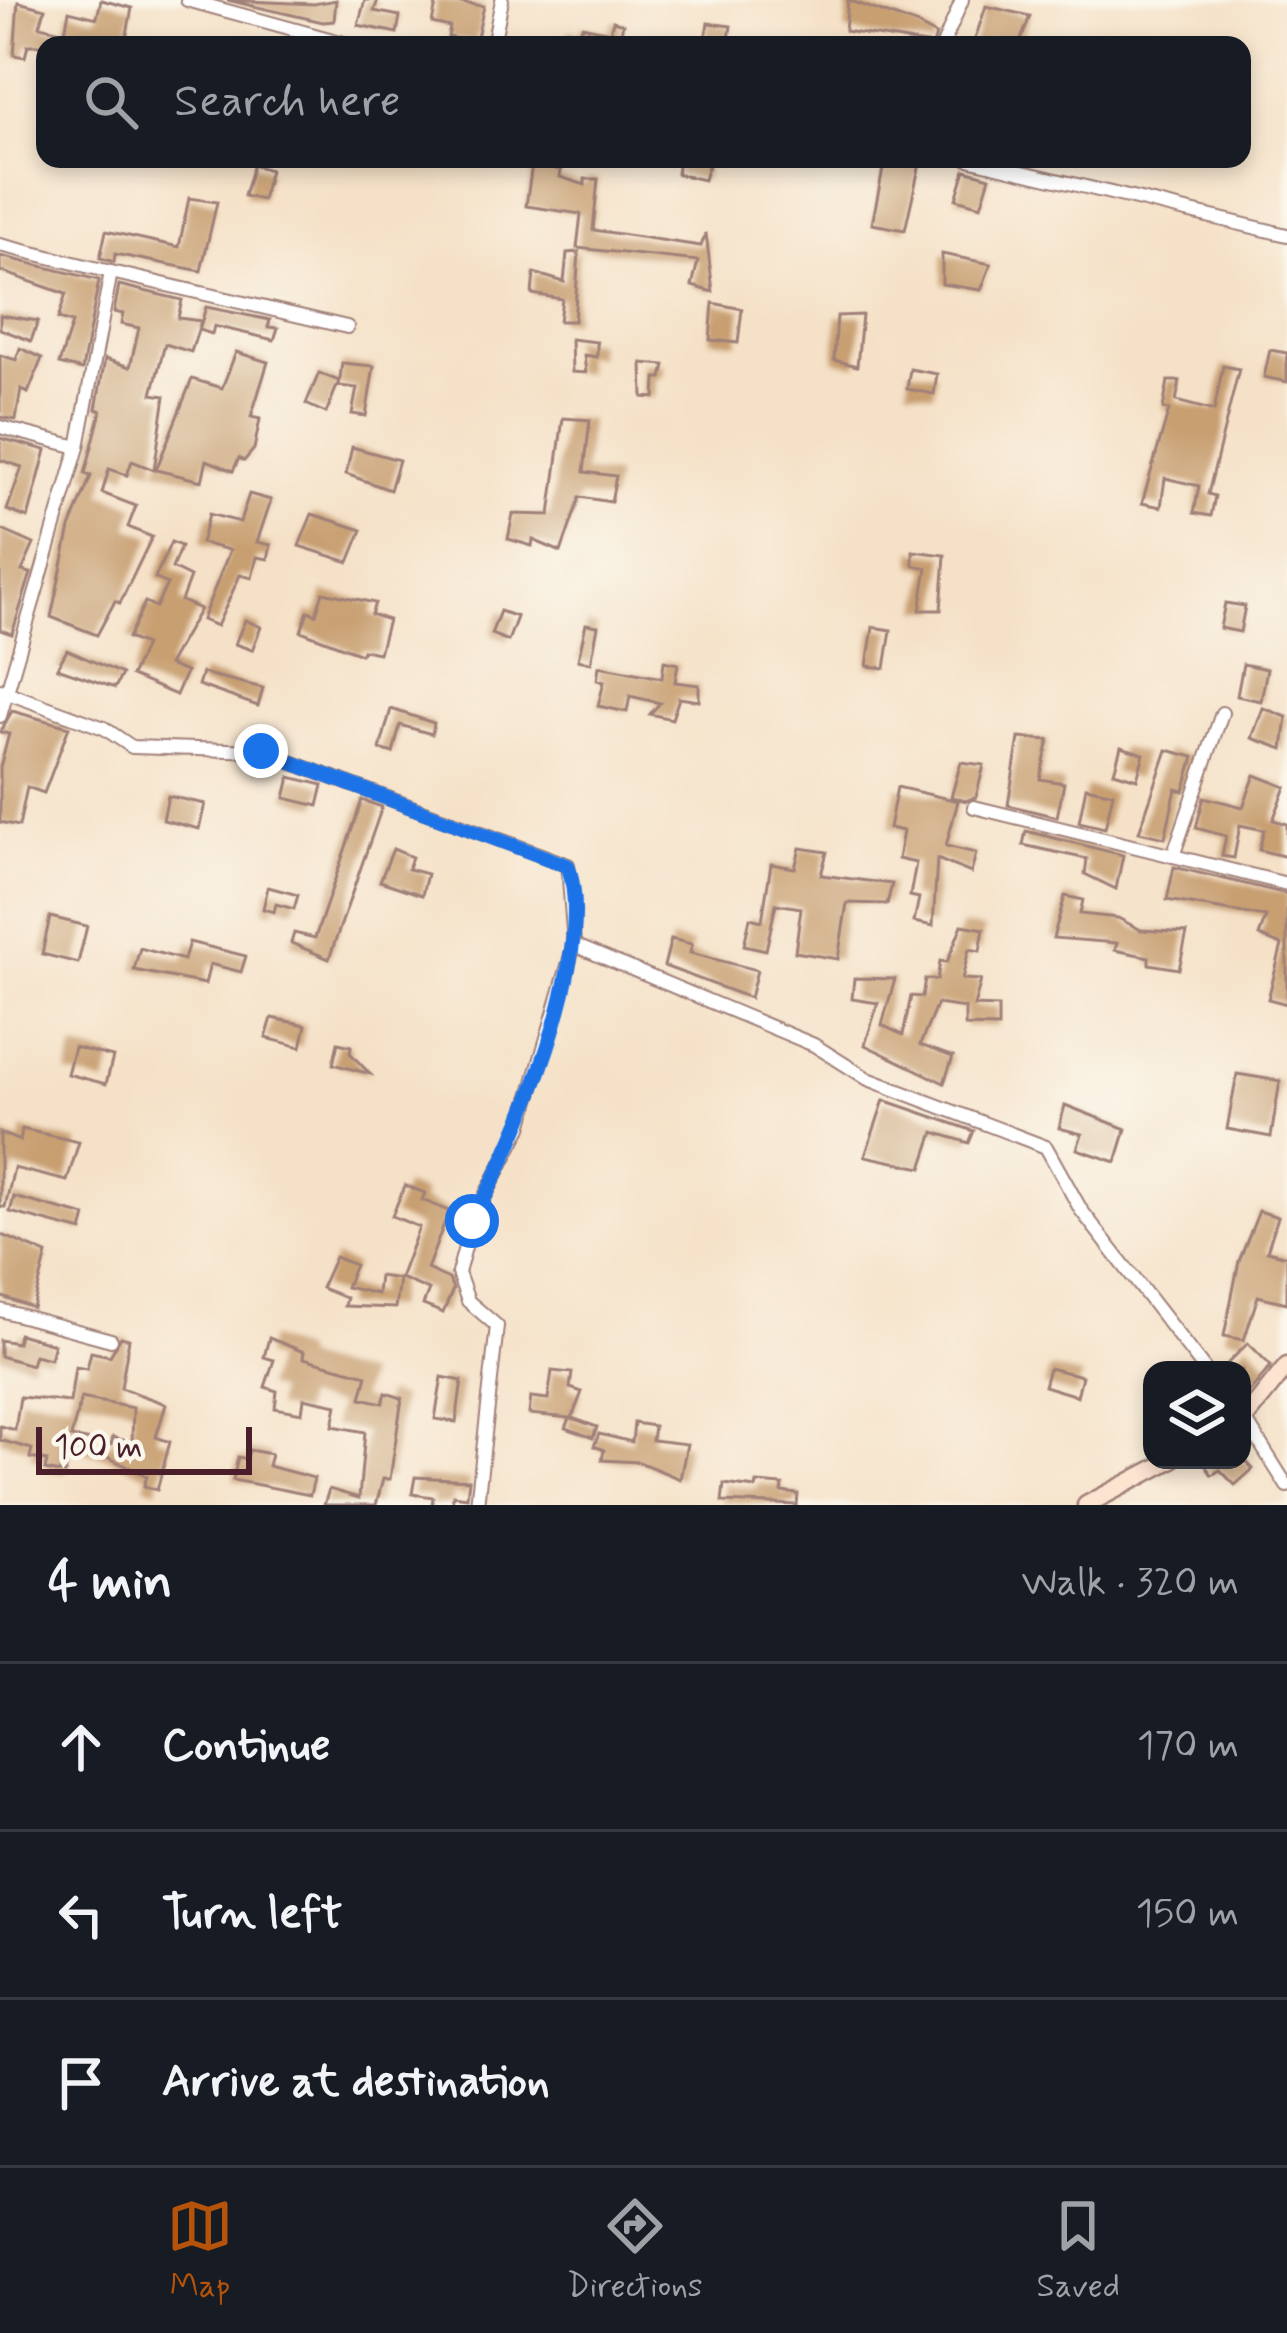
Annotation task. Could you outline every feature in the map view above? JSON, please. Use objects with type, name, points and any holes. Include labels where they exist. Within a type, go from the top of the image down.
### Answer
[{"type":"street","points":[[187,0],[317,36]]},
{"type":"street","points":[[496,36],[502,0]]},
{"type":"street","points":[[947,36],[962,0]]},
{"type":"street","points":[[1006,168],[1287,235]]},
{"type":"street","points":[[0,245],[347,327]]},
{"type":"street","points":[[0,716],[78,447],[111,272]]},
{"type":"street","points":[[0,427],[78,447]]},
{"type":"street","points":[[4,691],[104,728],[132,747],[261,751],[559,861],[572,875],[574,945],[521,1127],[472,1221],[458,1273],[468,1301],[497,1326],[477,1505]]},
{"type":"street","points":[[1173,856],[1222,713]]},
{"type":"street","points":[[974,807],[1287,884]]},
{"type":"street","points":[[574,945],[814,1045],[868,1078],[1046,1147],[1082,1210],[1198,1361]]},
{"type":"street","points":[[0,1310],[111,1340]]},
{"type":"street","points":[[1251,1409],[1287,1366]]},
{"type":"street","points":[[1251,1431],[1287,1486]]},
{"type":"street","points":[[1086,1505],[1154,1469]]},
{"type":"building","points":[[101,0],[132,8],[127,36],[81,32],[80,36],[36,36],[36,45],[28,45],[25,57],[14,55],[18,2],[45,9],[40,26],[65,32],[69,11],[97,18]]},
{"type":"building","points":[[227,0],[314,4],[336,0],[334,21],[323,22]]},
{"type":"building","points":[[365,0],[378,0],[374,11],[400,16],[397,33],[358,25]]},
{"type":"building","points":[[437,0],[484,6],[477,36],[448,36],[450,27],[432,23]]},
{"type":"building","points":[[848,0],[936,35],[876,36],[845,31]]},
{"type":"building","points":[[986,6],[1030,16],[1022,36],[976,36]]},
{"type":"building","points":[[613,21],[623,24],[621,33],[628,36],[568,36],[569,30],[580,33],[582,26],[610,32]]},
{"type":"building","points":[[708,23],[731,26],[729,36],[706,36]]},
{"type":"building","points":[[252,168],[270,170],[262,200],[244,196]]},
{"type":"building","points":[[531,168],[561,170],[560,177],[585,185],[585,179],[598,179],[593,230],[701,246],[706,233],[713,292],[692,286],[698,261],[577,248],[581,214],[526,206]]},
{"type":"building","points":[[678,168],[707,168],[704,180],[677,174]]},
{"type":"building","points":[[883,168],[919,168],[905,230],[872,224]]},
{"type":"building","points":[[965,170],[990,177],[981,206],[956,199]]},
{"type":"building","points":[[189,198],[217,202],[201,271],[115,254],[114,262],[100,258],[106,231],[179,247]]},
{"type":"building","points":[[579,252],[574,321],[559,321],[562,299],[532,294],[534,273],[564,282],[567,253]]},
{"type":"building","points":[[942,254],[991,264],[981,290],[942,284]]},
{"type":"building","points":[[0,256],[99,280],[82,370],[59,364],[72,323],[58,319],[66,294],[0,271]]},
{"type":"building","points":[[119,285],[182,300],[178,318],[201,321],[191,352],[165,344],[152,394],[165,396],[154,470],[132,461],[127,475],[109,469],[102,493],[136,506],[128,527],[152,537],[120,603],[115,601],[97,635],[51,617],[70,528],[91,476],[85,474],[101,411],[96,409],[105,359],[130,367],[139,328],[121,324],[123,314],[114,312]]},
{"type":"building","points":[[713,303],[742,309],[738,343],[710,340]]},
{"type":"building","points":[[206,307],[270,320],[268,327],[278,328],[274,340],[214,326],[212,334],[199,330]]},
{"type":"building","points":[[0,315],[38,321],[31,341],[0,329]]},
{"type":"building","points":[[862,315],[857,366],[834,360],[837,316]]},
{"type":"building","points":[[571,339],[597,342],[597,357],[584,355],[586,373],[572,372]]},
{"type":"building","points":[[20,348],[42,358],[28,393],[21,389],[16,420],[0,417],[0,355],[16,360]]},
{"type":"building","points":[[1270,350],[1287,353],[1287,382],[1264,377]]},
{"type":"building","points":[[236,352],[268,362],[251,417],[260,419],[254,449],[244,461],[239,458],[233,471],[207,460],[202,481],[156,470],[192,379],[222,388]]},
{"type":"building","points":[[342,363],[374,366],[366,416],[352,414],[357,388],[339,386]]},
{"type":"building","points":[[642,363],[665,365],[662,378],[656,378],[655,398],[643,397]]},
{"type":"building","points":[[1223,366],[1239,369],[1208,494],[1215,496],[1211,516],[1194,513],[1199,486],[1165,478],[1161,507],[1142,503],[1169,410],[1163,409],[1168,381],[1180,381],[1176,401],[1214,411]]},
{"type":"building","points":[[910,369],[937,374],[934,394],[907,389]]},
{"type":"building","points":[[319,373],[339,381],[326,413],[306,404]]},
{"type":"building","points":[[563,418],[590,420],[584,472],[616,476],[611,502],[580,497],[561,552],[533,540],[532,546],[508,539],[513,514],[550,515]]},
{"type":"building","points":[[0,438],[46,450],[28,518],[7,510],[22,467],[0,460]]},
{"type":"building","points":[[352,447],[399,460],[390,490],[346,474]]},
{"type":"building","points":[[249,494],[271,500],[257,542],[271,545],[268,559],[257,557],[252,578],[240,575],[217,626],[202,620],[230,550],[201,543],[209,514],[240,522]]},
{"type":"building","points":[[312,514],[362,530],[349,562],[299,546]]},
{"type":"building","points":[[0,529],[34,544],[22,571],[31,573],[12,634],[0,630]]},
{"type":"building","points":[[171,542],[181,546],[172,568],[190,577],[181,601],[200,609],[168,665],[186,672],[176,695],[131,676],[145,645],[128,638],[145,602],[156,607],[167,584],[155,578]]},
{"type":"building","points":[[913,551],[945,555],[941,610],[920,610],[927,568],[913,565]]},
{"type":"building","points":[[323,592],[375,603],[371,614],[388,620],[379,653],[363,650],[361,654],[301,631],[308,611],[316,614]]},
{"type":"building","points":[[1225,603],[1245,606],[1240,632],[1220,628]]},
{"type":"building","points":[[500,611],[517,617],[508,641],[491,634]]},
{"type":"building","points":[[245,620],[261,627],[252,650],[235,644]]},
{"type":"building","points":[[586,624],[598,626],[591,663],[578,660]]},
{"type":"building","points":[[873,627],[891,630],[885,668],[867,666]]},
{"type":"building","points":[[67,650],[122,674],[115,688],[57,668]]},
{"type":"building","points":[[664,661],[678,664],[675,682],[699,685],[699,701],[679,698],[672,719],[650,714],[660,703],[630,696],[627,712],[598,706],[604,682],[597,680],[599,666],[662,678]]},
{"type":"building","points":[[1243,664],[1267,669],[1261,701],[1237,696]]},
{"type":"building","points":[[202,673],[263,688],[258,706],[198,685]]},
{"type":"building","points":[[1263,708],[1287,717],[1283,749],[1252,738]]},
{"type":"building","points":[[391,709],[434,723],[432,734],[400,725],[393,753],[380,749]]},
{"type":"building","points":[[12,711],[69,727],[44,793],[27,787],[19,826],[0,822],[0,767],[9,734],[0,732]]},
{"type":"building","points":[[1019,738],[1049,740],[1040,779],[1064,783],[1057,817],[1008,805]]},
{"type":"building","points":[[1121,747],[1144,754],[1137,779],[1114,772]]},
{"type":"building","points":[[1167,750],[1194,757],[1184,791],[1176,789],[1165,838],[1139,832]]},
{"type":"building","points":[[961,762],[984,765],[976,797],[966,801],[951,797]]},
{"type":"building","points":[[1255,775],[1286,787],[1273,820],[1287,824],[1287,857],[1259,850],[1264,830],[1240,825],[1234,858],[1222,856],[1226,836],[1196,828],[1204,797],[1243,807]]},
{"type":"building","points":[[290,777],[323,785],[318,806],[285,798]]},
{"type":"building","points":[[897,787],[958,801],[946,846],[976,853],[971,873],[937,859],[933,926],[914,922],[919,898],[910,896],[916,863],[898,859],[903,831],[889,828]]},
{"type":"building","points":[[1086,787],[1113,793],[1105,828],[1079,822]]},
{"type":"building","points":[[168,796],[205,804],[199,829],[163,820]]},
{"type":"building","points":[[362,800],[382,807],[329,959],[291,943],[294,933],[315,938]]},
{"type":"building","points":[[1026,831],[1123,855],[1116,889],[1085,874],[1087,859],[1023,845]]},
{"type":"building","points":[[800,848],[827,852],[821,875],[892,884],[887,904],[847,903],[838,959],[795,952],[801,908],[776,904],[766,950],[744,945],[750,918],[762,921],[771,864],[795,868]]},
{"type":"building","points":[[393,849],[412,857],[408,869],[427,874],[422,895],[380,881]]},
{"type":"building","points":[[1174,867],[1287,894],[1287,1004],[1268,999],[1282,945],[1259,936],[1266,917],[1167,900]]},
{"type":"building","points":[[268,887],[298,895],[294,909],[276,904],[274,912],[263,909]]},
{"type":"building","points":[[1065,896],[1083,900],[1080,914],[1118,918],[1141,930],[1187,933],[1179,969],[1149,964],[1149,957],[1115,950],[1117,943],[1053,938]]},
{"type":"building","points":[[50,917],[87,926],[78,963],[42,954]]},
{"type":"building","points":[[962,925],[984,929],[980,951],[969,949],[962,979],[981,980],[974,1006],[998,1007],[998,1027],[965,1026],[965,1008],[937,1004],[920,1045],[953,1057],[944,1083],[865,1045],[878,1003],[852,999],[854,978],[895,979],[882,1025],[903,1035],[911,996],[922,997],[925,979],[937,980],[940,961],[947,962]]},
{"type":"building","points":[[671,939],[692,944],[690,953],[757,970],[750,998],[664,966]]},
{"type":"building","points":[[189,942],[246,956],[241,972],[210,964],[205,984],[134,970],[140,948],[184,960]]},
{"type":"building","points":[[272,1018],[306,1025],[301,1047],[266,1038]]},
{"type":"building","points":[[338,1043],[351,1046],[350,1053],[370,1074],[333,1064]]},
{"type":"building","points":[[74,1047],[113,1057],[106,1084],[67,1074]]},
{"type":"building","points":[[1237,1074],[1280,1081],[1271,1137],[1227,1129]]},
{"type":"building","points":[[884,1100],[974,1131],[969,1143],[934,1132],[922,1168],[865,1156]]},
{"type":"building","points":[[1065,1105],[1126,1129],[1116,1162],[1077,1149],[1082,1134],[1059,1128]]},
{"type":"building","points":[[22,1129],[79,1142],[67,1181],[14,1168],[5,1207],[0,1207],[0,1133],[20,1141]]},
{"type":"building","points":[[405,1185],[425,1193],[422,1200],[449,1211],[427,1269],[449,1279],[453,1289],[443,1313],[423,1305],[429,1290],[400,1278],[419,1227],[392,1216]]},
{"type":"building","points":[[14,1197],[86,1216],[82,1231],[10,1212]]},
{"type":"building","points":[[1259,1211],[1278,1217],[1267,1251],[1287,1256],[1287,1303],[1258,1296],[1244,1340],[1224,1336],[1239,1261]]},
{"type":"building","points":[[0,1234],[47,1254],[33,1308],[0,1296]]},
{"type":"building","points":[[335,1257],[355,1265],[346,1287],[377,1294],[379,1276],[399,1279],[395,1308],[344,1306],[346,1298],[321,1288]]},
{"type":"building","points":[[19,1334],[54,1344],[50,1359],[34,1355],[31,1365],[0,1356],[0,1340],[17,1343]]},
{"type":"building","points":[[121,1337],[129,1339],[121,1388],[166,1404],[156,1437],[170,1442],[157,1490],[144,1486],[147,1476],[107,1457],[70,1449],[65,1474],[45,1470],[47,1461],[30,1458],[32,1449],[0,1440],[0,1426],[15,1430],[20,1397],[70,1402],[75,1367],[87,1369],[91,1352],[110,1356]],"holes":[[[81,1398],[133,1408],[132,1443],[113,1437],[111,1445],[71,1437]]]},
{"type":"building","points":[[269,1338],[304,1352],[303,1358],[367,1375],[361,1398],[383,1403],[386,1393],[402,1398],[390,1479],[383,1479],[376,1505],[324,1505],[329,1489],[359,1498],[365,1432],[333,1426],[337,1405],[304,1398],[302,1413],[275,1408],[277,1391],[265,1387],[274,1360],[264,1357]]},
{"type":"building","points":[[1248,1343],[1271,1366],[1251,1390],[1251,1361],[1230,1361]]},
{"type":"building","points":[[1049,1368],[1082,1376],[1077,1396],[1044,1386]]},
{"type":"building","points":[[552,1371],[572,1373],[570,1388],[582,1392],[572,1418],[597,1427],[593,1438],[566,1428],[570,1418],[529,1414],[531,1397],[548,1399]]},
{"type":"building","points":[[442,1377],[462,1381],[456,1422],[435,1419]]},
{"type":"building","points":[[634,1423],[654,1426],[652,1440],[687,1444],[680,1479],[639,1462],[602,1460],[604,1450],[594,1446],[599,1434],[632,1442]]},
{"type":"building","points":[[249,1450],[271,1454],[268,1466],[314,1478],[310,1495],[233,1480],[238,1457],[247,1459]]},
{"type":"building","points":[[1208,1469],[1253,1469],[1235,1485],[1220,1470],[1212,1475]]},
{"type":"building","points":[[415,1477],[469,1480],[467,1497],[453,1495],[452,1505],[432,1505],[433,1497],[412,1494]]},
{"type":"building","points":[[757,1483],[783,1485],[782,1492],[798,1494],[797,1505],[722,1502],[724,1484],[756,1488]]},
{"type":"route","points":[[261,751],[568,866],[574,945],[521,1127],[472,1221]]}]
